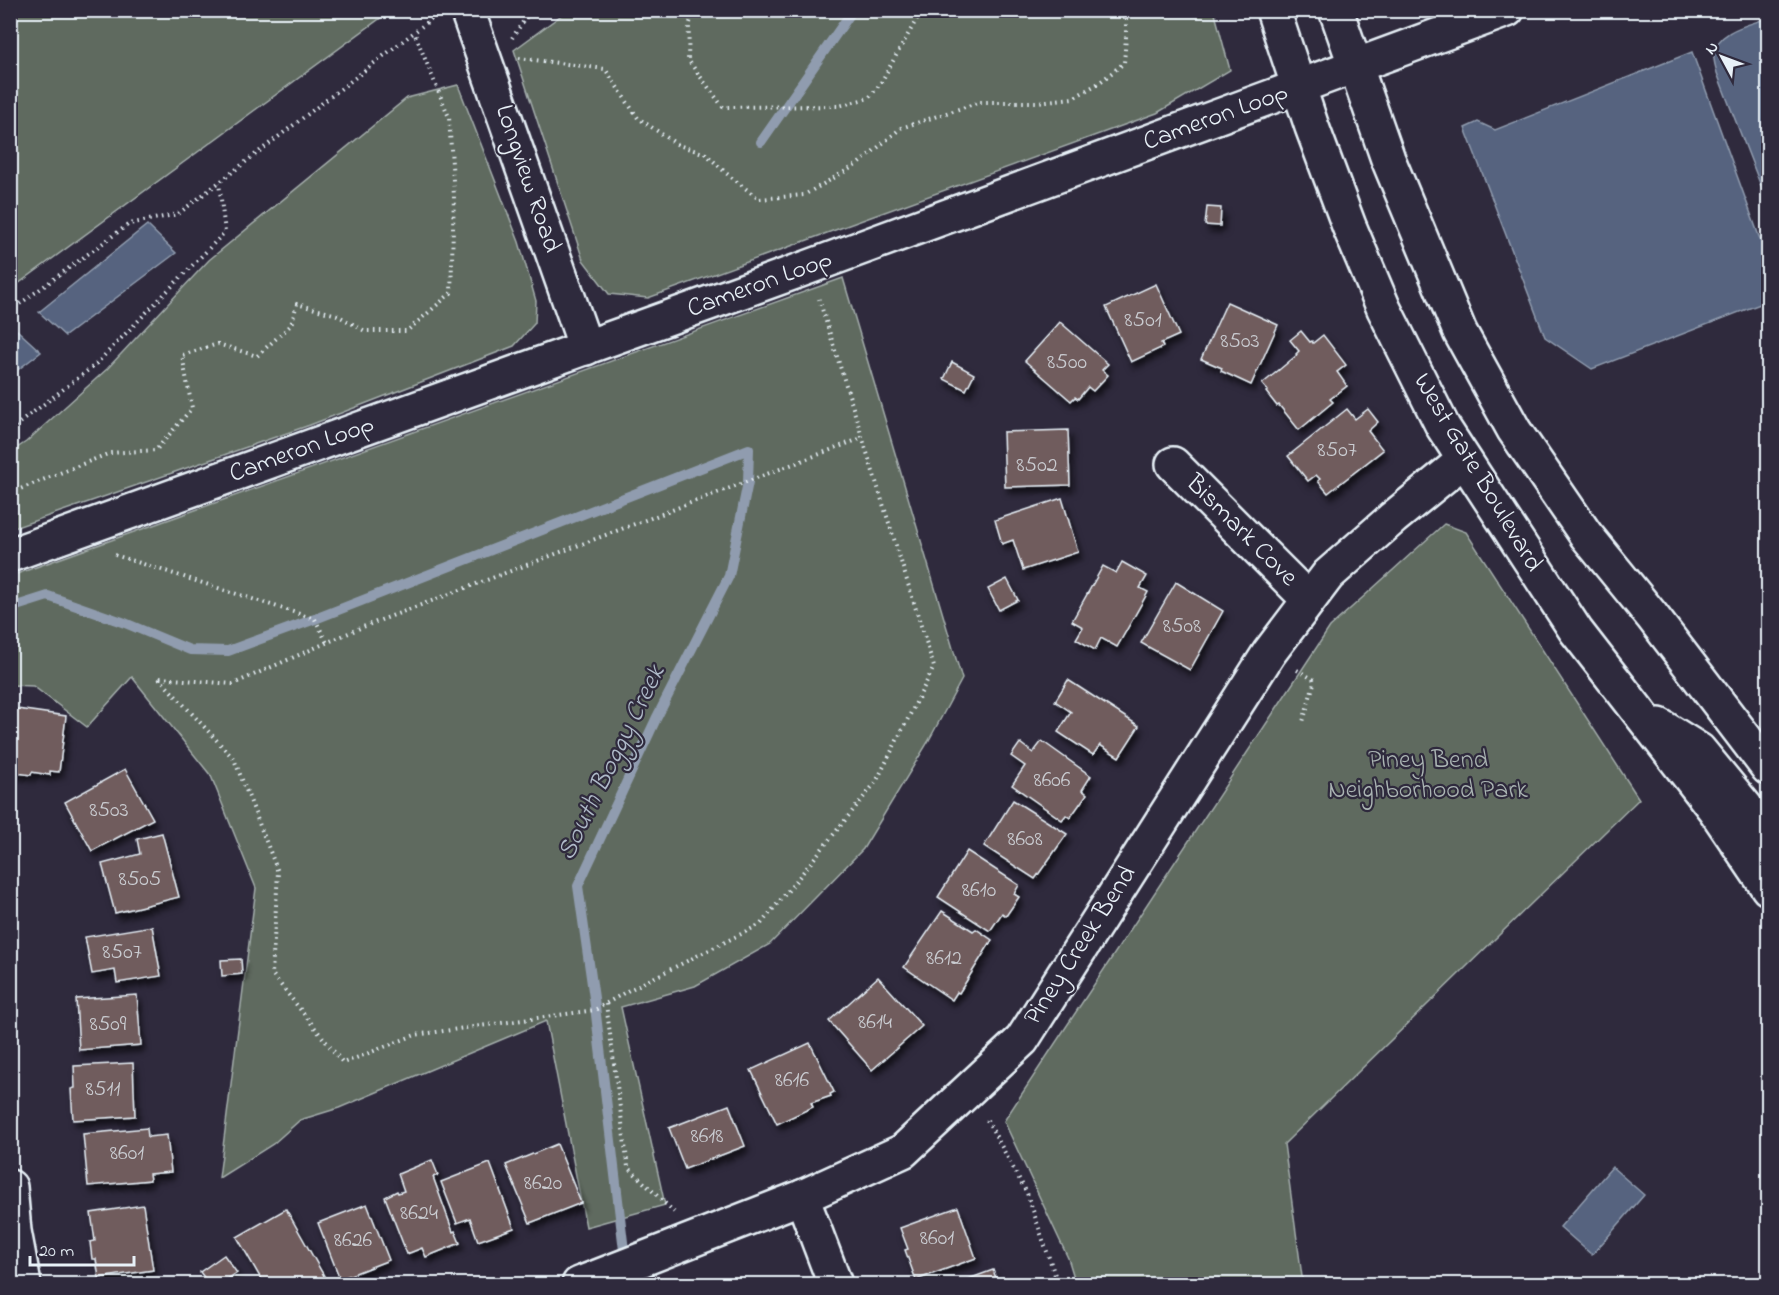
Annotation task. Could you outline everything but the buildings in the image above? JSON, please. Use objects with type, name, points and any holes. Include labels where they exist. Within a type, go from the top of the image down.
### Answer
[{"type":"street","name":"Longview Road","points":[[467,10],[491,54],[586,348]]},
{"type":"street","name":"West Gate Boulevard","points":[[1273,10],[1340,204],[1384,309],[1443,427],[1576,631],[1715,810],[1768,888]]},
{"type":"street","points":[[1336,10],[1388,159],[1460,332],[1514,430],[1586,535],[1652,616],[1768,768]]},
{"type":"street","name":"Cameron Loop","points":[[10,555],[809,267],[1507,10]]},
{"type":"street","name":"Piney Creek Bend","points":[[586,1282],[802,1197],[903,1151],[1022,1040],[1269,653],[1308,598],[1328,575],[1464,460]]},
{"type":"street","name":"Bismark Cove","points":[[1173,464],[1308,598]]},
{"type":"street","points":[[1640,712],[1699,750],[1768,834]]},
{"type":"street","points":[[10,1187],[14,1231],[24,1284]]},
{"type":"street","points":[[802,1197],[835,1284]]},
{"type":"path","points":[[10,311],[129,224],[178,214],[442,10]]},
{"type":"path","points":[[491,54],[531,10]]},
{"type":"path","points":[[694,10],[689,26],[688,60],[723,107],[806,107],[839,106],[868,98],[880,84],[922,10]]},
{"type":"path","points":[[491,54],[605,69],[638,118],[678,145],[706,154],[732,179],[759,199],[804,195],[858,164],[901,128],[980,102],[1038,102],[1073,98],[1099,83],[1124,63],[1126,10]]},
{"type":"path","points":[[10,493],[110,453],[156,450],[192,408],[182,355],[218,344],[257,357],[291,325],[297,304],[337,315],[365,330],[407,331],[451,293],[454,196],[448,117],[414,32]]},
{"type":"path","points":[[10,430],[95,365],[225,232],[219,182]]},
{"type":"path","points":[[809,267],[934,667],[876,782],[760,924],[595,1010],[415,1035],[343,1064],[272,974],[278,872],[234,759],[159,678],[233,684],[360,628],[862,438]]},
{"type":"path","points":[[60,537],[315,619],[327,643]]},
{"type":"path","points":[[1269,653],[1313,679],[1314,683],[1303,722]]},
{"type":"path","points":[[606,1004],[628,1167],[700,1238]]},
{"type":"path","points":[[969,1088],[1027,1193],[1058,1284]]},
{"type":"green space","points":[[11,10],[390,10],[390,11],[11,289]]},
{"type":"green space","points":[[1214,10],[1230,70],[1157,113],[648,298],[609,294],[583,260],[514,50],[567,11]]},
{"type":"green space","points":[[458,85],[519,242],[536,301],[535,323],[514,346],[310,425],[11,529],[11,452],[26,442],[107,369],[209,260],[407,98]]},
{"type":"green space","points":[[843,278],[962,679],[928,742],[863,849],[770,944],[695,986],[621,1007],[665,1205],[586,1227],[546,1021],[339,1108],[300,1120],[273,1144],[219,1178],[256,888],[211,776],[132,677],[87,727],[33,686],[11,685],[11,576]]},
{"type":"green space","name":"Piney Bend Neighborhood Park","points":[[1444,524],[1466,532],[1639,799],[1284,1144],[1303,1284],[1076,1284],[1068,1258],[1004,1121],[1330,627]]},
{"type":"water","points":[[1768,18],[1768,204],[1717,73],[1714,56],[1716,46],[1727,34]]},
{"type":"water","points":[[1692,52],[1768,261],[1768,301],[1592,369],[1545,337],[1465,128],[1478,122],[1495,130]]},
{"type":"water","points":[[147,225],[176,253],[65,336],[39,312]]},
{"type":"water","points":[[17,330],[41,352],[11,375],[11,335]]},
{"type":"water","points":[[1612,1167],[1644,1195],[1592,1255],[1560,1227]]},
{"type":"waterway","name":"South Boggy Creek","points":[[761,142],[853,10]]},
{"type":"waterway","name":"South Boggy Creek","points":[[10,608],[48,596],[125,623],[190,650],[228,651],[749,449],[748,482],[729,576],[656,719],[578,886],[594,998],[628,1284]]}]
